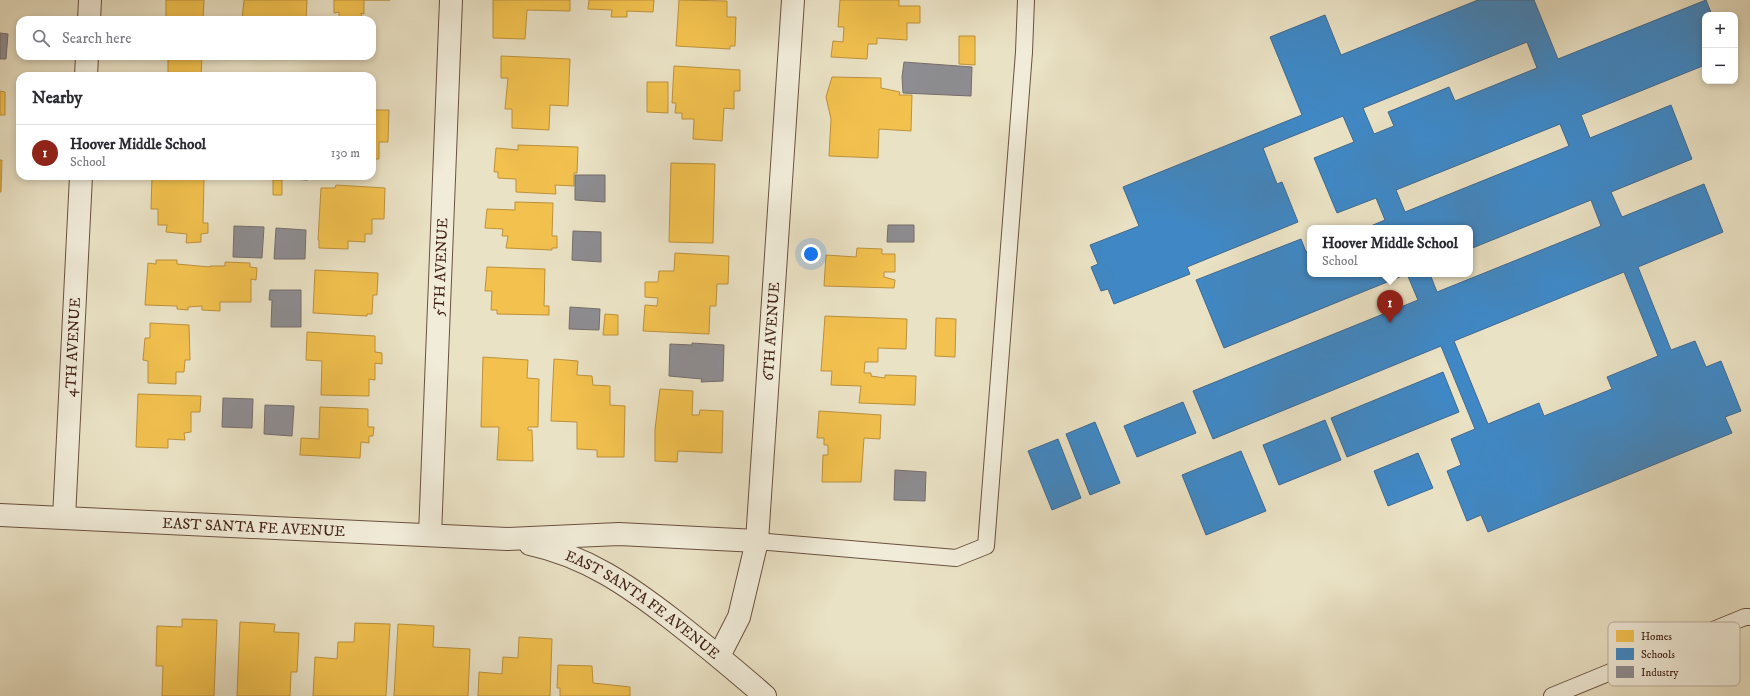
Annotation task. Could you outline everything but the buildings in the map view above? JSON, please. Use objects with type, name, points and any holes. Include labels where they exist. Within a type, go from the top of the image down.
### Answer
[{"type":"street","points":[[89,16],[90,0]]},
{"type":"street","name":"5TH AVENUE","points":[[430,535],[452,0]]},
{"type":"street","name":"6TH AVENUE","points":[[719,656],[739,617],[757,541],[793,0]]},
{"type":"street","points":[[86,72],[87,60]]},
{"type":"street","name":"4TH AVENUE","points":[[64,518],[81,180]]},
{"type":"street","name":"EAST SANTA FE AVENUE","points":[[0,515],[507,539],[619,534],[757,541]]},
{"type":"street","name":"EAST SANTA FE AVENUE","points":[[507,539],[539,546],[570,556],[601,570],[631,587],[719,656],[765,696]]},
{"type":"lane","points":[[757,541],[956,558],[986,546],[1024,52],[1026,0]]},
{"type":"lane","points":[[1737,622],[1750,617]]},
{"type":"lane","points":[[1552,696],[1608,674]]},
{"type":"place","name":"Hoover Middle School","points":[[1390,323]]}]
